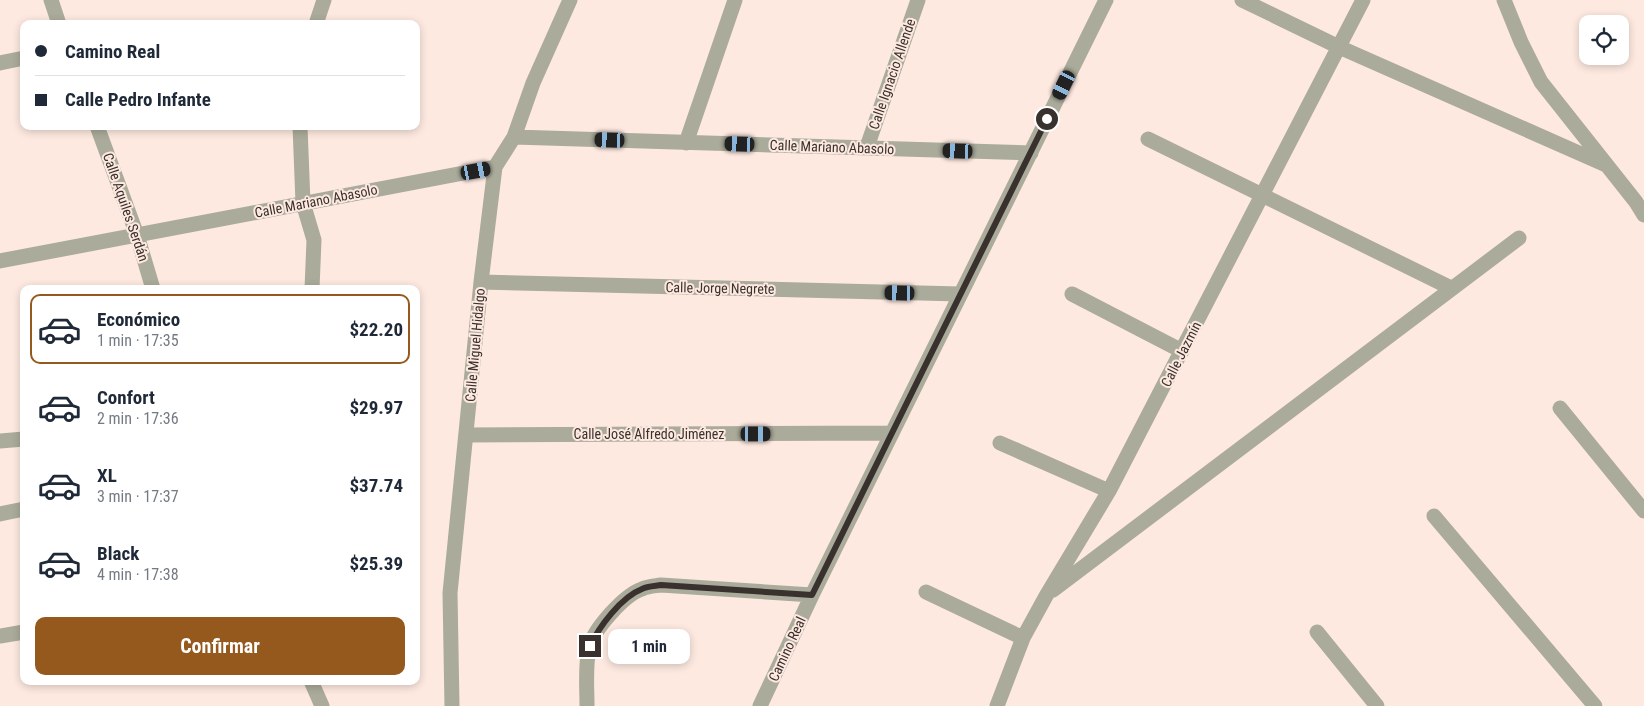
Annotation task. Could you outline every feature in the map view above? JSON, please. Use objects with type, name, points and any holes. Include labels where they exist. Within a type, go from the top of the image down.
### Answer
[{"type":"street","points":[[51,0],[58,20]]},
{"type":"street","points":[[317,20],[324,0]]},
{"type":"street","name":"Calle Miguel Hidalgo","points":[[452,706],[450,593],[481,282],[495,167],[514,137],[532,83],[570,0]]},
{"type":"street","points":[[686,143],[735,0]]},
{"type":"street","name":"Calle Ignacio Allende","points":[[867,147],[918,0]]},
{"type":"street","name":"Camino Real","points":[[760,706],[812,595],[1106,0]]},
{"type":"street","points":[[1242,0],[1339,47],[1606,165]]},
{"type":"street","name":"Calle Jazmín","points":[[997,706],[1023,638],[1046,596],[1110,491],[1363,0]]},
{"type":"street","points":[[1504,0],[1540,82],[1636,202],[1644,215]]},
{"type":"street","points":[[0,63],[20,59]]},
{"type":"street","name":"Calle Aquiles Serdán","points":[[98,130],[137,235],[152,285]]},
{"type":"street","points":[[300,130],[304,203],[314,240],[312,285]]},
{"type":"street","name":"Calle Mariano Abasolo","points":[[514,137],[1031,153]]},
{"type":"street","points":[[1148,139],[1451,288]]},
{"type":"street","name":"Calle Mariano Abasolo","points":[[0,261],[495,167]]},
{"type":"street","points":[[1046,596],[1519,238]]},
{"type":"street","name":"Calle Jorge Negrete","points":[[481,282],[960,294]]},
{"type":"street","points":[[1072,294],[1182,351]]},
{"type":"street","points":[[1560,408],[1644,511]]},
{"type":"street","name":"Calle José Alfredo Jiménez","points":[[466,435],[892,434]]},
{"type":"street","points":[[0,441],[20,440]]},
{"type":"street","points":[[1000,443],[1110,491]]},
{"type":"street","points":[[0,514],[20,510]]},
{"type":"street","points":[[1434,516],[1595,706]]},
{"type":"street","points":[[587,706],[587,665],[593,638],[597,630],[626,599],[641,589],[661,585],[812,595]]},
{"type":"street","points":[[926,592],[1023,638]]},
{"type":"street","points":[[1317,632],[1377,706]]},
{"type":"street","points":[[0,636],[20,633]]},
{"type":"street","points":[[313,685],[322,706]]},
{"type":"route","points":[[590,646],[597,630],[626,599],[641,589],[661,585],[812,595],[1047,119]]}]
